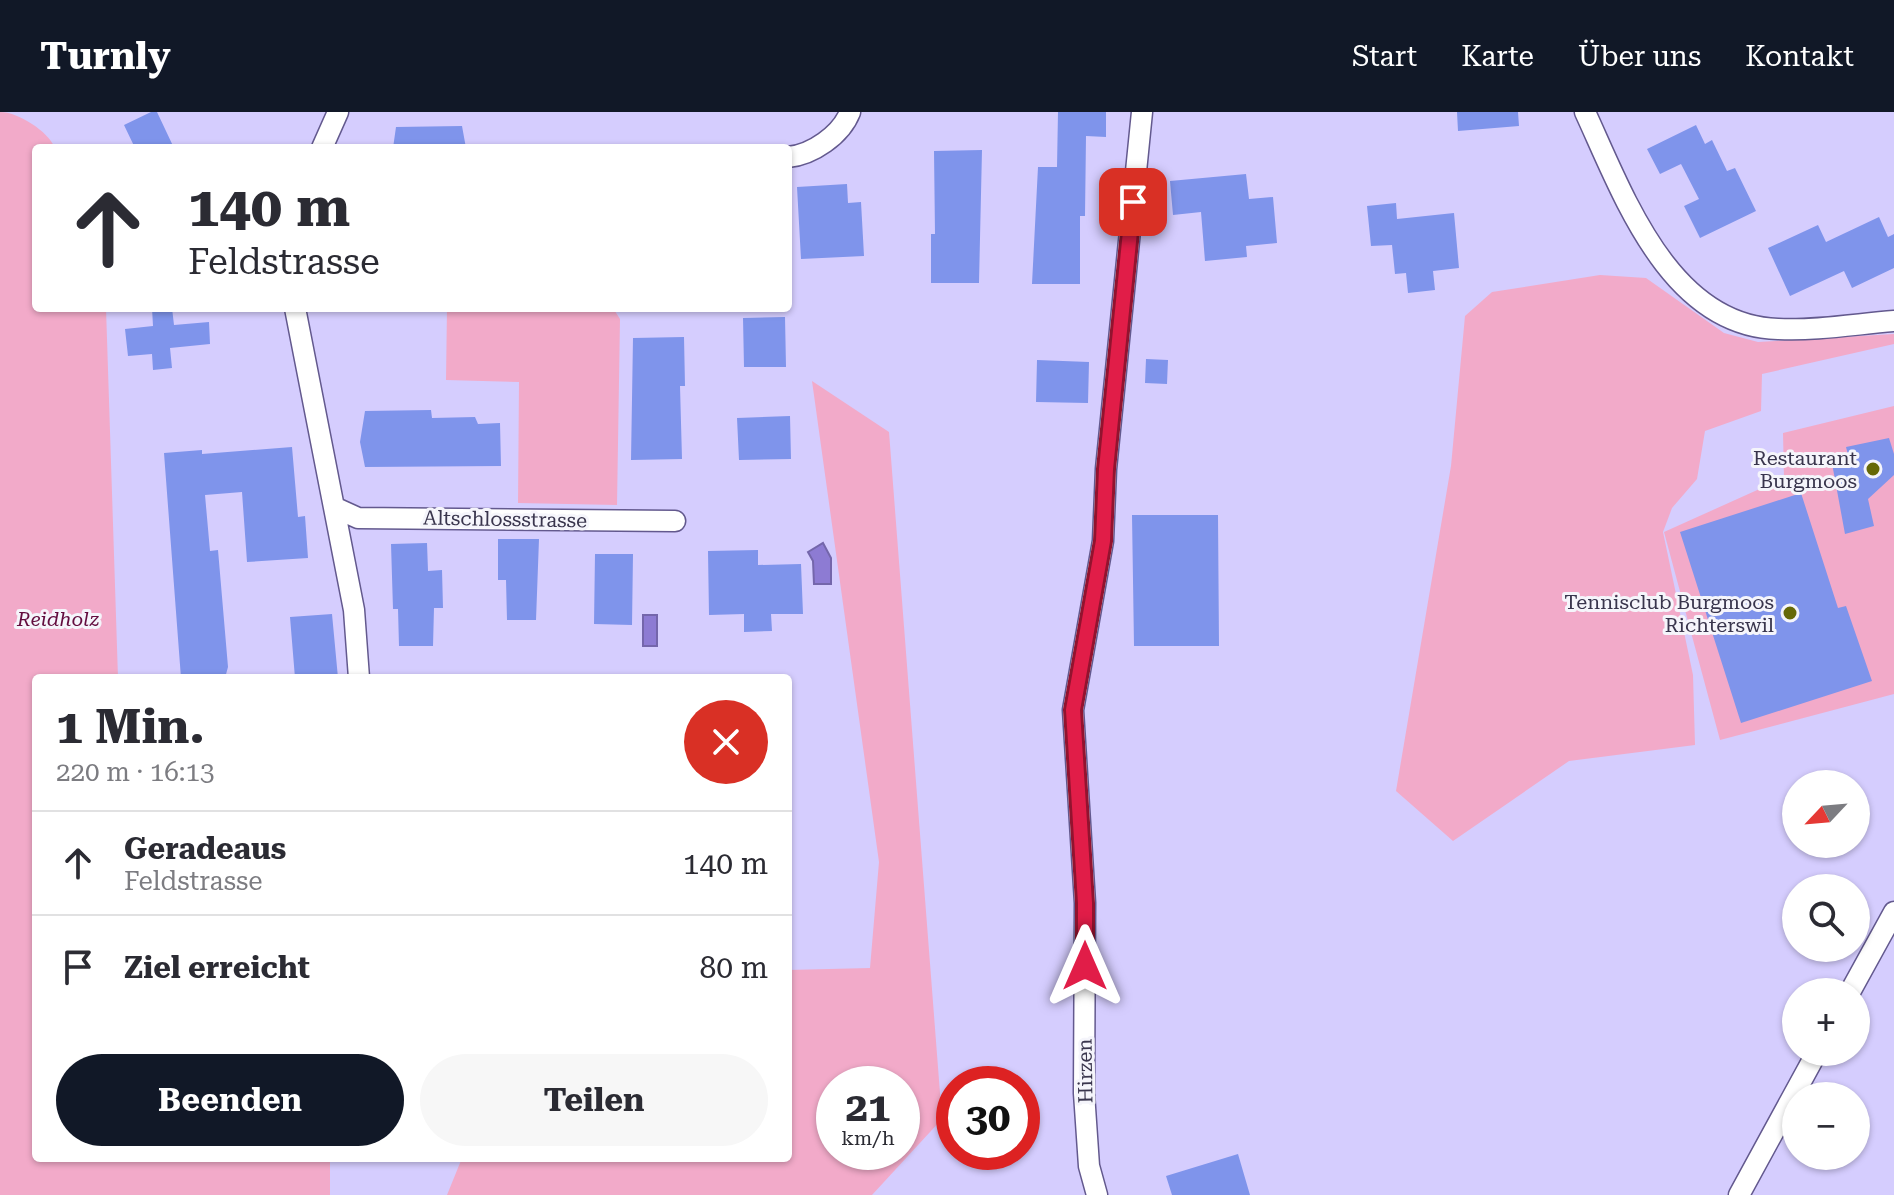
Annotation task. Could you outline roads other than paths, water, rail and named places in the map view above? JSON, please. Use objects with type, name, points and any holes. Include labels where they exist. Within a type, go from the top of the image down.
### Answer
[{"type":"street","points":[[324,144],[338,112]]},
{"type":"street","points":[[792,157],[800,156],[834,135],[850,112]]},
{"type":"street","name":"Hirzen","points":[[1097,1195],[1089,1166],[1084,1093],[1085,903],[1073,710],[1103,541],[1106,469],[1142,112]]},
{"type":"street","points":[[1585,112],[1637,225],[1660,260],[1696,296],[1736,321],[1776,329],[1894,321]]},
{"type":"street","points":[[296,312],[354,610],[359,674]]},
{"type":"street","name":"Altschlossstrasse","points":[[336,508],[358,518],[675,521]]},
{"type":"street","points":[[1858,978],[1894,912]]},
{"type":"street","points":[[1739,1195],[1809,1066]]},
{"type":"place","name":"Restaurant Burgmoos","points":[[1873,469]]},
{"type":"place","name":"Tennisclub Burgmoos Richterswil","points":[[1790,613]]},
{"type":"park label","name":"Reidholz","points":[[58,619]]}]
